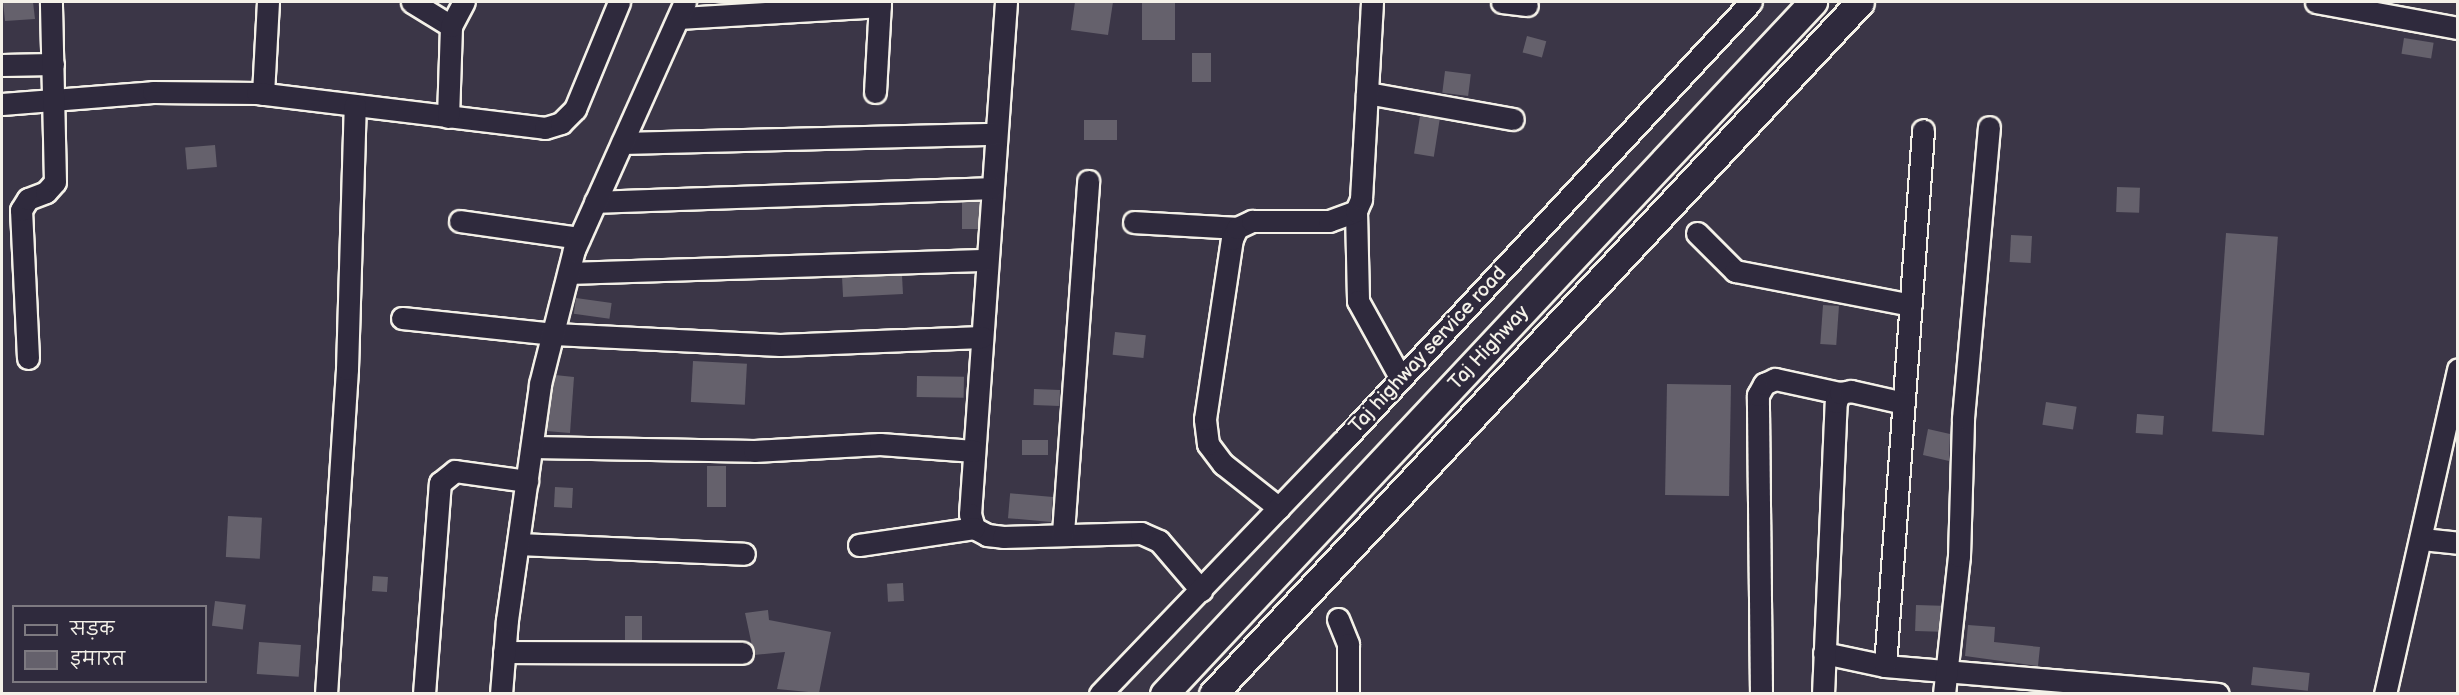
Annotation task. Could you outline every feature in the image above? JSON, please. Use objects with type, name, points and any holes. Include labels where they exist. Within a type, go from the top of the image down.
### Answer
[{"type":"main road","name":"Taj Highway","points":[[1164,693],[1813,2]]},
{"type":"main road","points":[[1213,693],[1860,2]]},
{"type":"street","points":[[28,358],[21,210],[28,198],[46,192],[55,182],[55,99],[51,2]]},
{"type":"street","points":[[263,94],[268,2]]},
{"type":"street","points":[[412,2],[452,26]]},
{"type":"street","points":[[448,117],[452,26],[464,2]]},
{"type":"street","points":[[2,104],[153,92],[263,94],[545,128],[561,123],[575,109],[619,2]]},
{"type":"street","points":[[974,528],[970,514],[1006,2]]},
{"type":"street","points":[[1372,2],[1361,200],[1356,211],[1358,301],[1401,379]]},
{"type":"street","points":[[1502,2],[1527,5]]},
{"type":"street","name":"Taj highway service road","points":[[1100,693],[1401,379],[1751,2]]},
{"type":"street","points":[[2316,2],[2457,28]]},
{"type":"street","points":[[501,693],[504,652],[540,384],[579,238],[682,10],[880,4],[875,92]]},
{"type":"street","points":[[2,65],[52,64]]},
{"type":"street","points":[[1367,93],[1513,119]]},
{"type":"street","points":[[326,693],[347,369],[355,105]]},
{"type":"street","points":[[1944,693],[1959,556],[1963,418],[1989,127]]},
{"type":"street","points":[[1885,666],[1923,130]]},
{"type":"street","points":[[622,142],[996,134]]},
{"type":"street","points":[[1063,533],[1088,182]]},
{"type":"street","points":[[595,202],[992,188]]},
{"type":"street","points":[[1134,222],[1237,228],[1252,221],[1329,221],[1356,211]]},
{"type":"street","points":[[460,220],[579,238]]},
{"type":"street","points":[[1237,228],[1232,239],[1204,419],[1208,444],[1223,464],[1279,508]]},
{"type":"street","points":[[1697,233],[1735,271],[1911,305]]},
{"type":"street","points":[[570,273],[987,260]]},
{"type":"street","points":[[402,318],[554,334],[780,345],[982,337]]},
{"type":"street","points":[[2385,693],[2422,539],[2457,369]]},
{"type":"street","points":[[1761,693],[1758,395],[1764,384],[1774,379],[1840,393],[1851,391],[1904,403]]},
{"type":"street","points":[[1822,693],[1836,402],[1840,393]]},
{"type":"street","points":[[532,447],[754,452],[880,444],[974,451]]},
{"type":"street","points":[[424,693],[440,483],[455,471],[527,481]]},
{"type":"street","points":[[859,545],[974,528],[987,535],[1003,537],[1063,533],[1141,533],[1159,541],[1201,590]]},
{"type":"street","points":[[2422,539],[2457,543]]},
{"type":"street","points":[[518,544],[744,554]]},
{"type":"street","points":[[1338,619],[1348,644],[1348,693]]},
{"type":"street","points":[[504,652],[742,652]]},
{"type":"street","points":[[1824,653],[1885,666],[2218,693]]},
{"type":"building","points":[[3,2],[33,2],[35,19],[5,21]]},
{"type":"building","points":[[1075,2],[1113,2],[1108,35],[1071,30]]},
{"type":"building","points":[[1142,2],[1175,2],[1175,40],[1142,40]]},
{"type":"building","points":[[1527,36],[1546,41],[1542,58],[1523,52]]},
{"type":"building","points":[[2404,38],[2434,43],[2431,58],[2401,54]]},
{"type":"building","points":[[1192,53],[1211,53],[1211,82],[1192,82]]},
{"type":"building","points":[[1445,71],[1471,74],[1468,96],[1442,93]]},
{"type":"building","points":[[1420,116],[1440,119],[1434,157],[1414,154]]},
{"type":"building","points":[[1084,120],[1117,120],[1117,140],[1084,140]]},
{"type":"building","points":[[215,145],[217,167],[187,170],[185,148]]},
{"type":"building","points":[[2117,187],[2140,188],[2139,213],[2116,212]]},
{"type":"building","points":[[962,202],[979,202],[979,229],[962,229]]},
{"type":"building","points":[[2226,233],[2278,237],[2264,435],[2212,432]]},
{"type":"building","points":[[2011,235],[2032,236],[2031,263],[2010,262]]},
{"type":"building","points":[[902,275],[903,294],[843,297],[842,278]]},
{"type":"building","points":[[576,298],[612,303],[609,319],[574,314]]},
{"type":"building","points":[[1823,305],[1839,306],[1836,345],[1820,344]]},
{"type":"building","points":[[1115,332],[1146,335],[1143,358],[1113,355]]},
{"type":"building","points":[[693,361],[747,364],[745,405],[691,402]]},
{"type":"building","points":[[555,375],[574,377],[570,433],[546,431]]},
{"type":"building","points":[[917,376],[964,377],[964,398],[917,397]]},
{"type":"building","points":[[1667,384],[1731,385],[1729,496],[1665,495]]},
{"type":"building","points":[[1034,389],[1060,390],[1059,406],[1033,405]]},
{"type":"building","points":[[2046,402],[2077,407],[2073,430],[2042,425]]},
{"type":"building","points":[[2137,414],[2164,416],[2163,435],[2136,433]]},
{"type":"building","points":[[1928,429],[1950,434],[1949,461],[1923,455]]},
{"type":"building","points":[[1022,440],[1048,440],[1048,455],[1022,455]]},
{"type":"building","points":[[707,466],[726,466],[726,507],[707,507]]},
{"type":"building","points":[[555,487],[573,488],[572,508],[554,507]]},
{"type":"building","points":[[1010,493],[1053,497],[1051,522],[1008,518]]},
{"type":"building","points":[[228,516],[262,518],[260,559],[226,557]]},
{"type":"building","points":[[373,576],[388,577],[387,592],[372,591]]},
{"type":"building","points":[[903,583],[904,601],[888,602],[887,584]]},
{"type":"building","points":[[215,601],[246,605],[243,630],[212,626]]},
{"type":"building","points":[[1916,605],[1941,606],[1940,632],[1915,631]]},
{"type":"building","points":[[768,610],[769,620],[831,632],[819,693],[777,689],[785,652],[754,655],[745,613]]},
{"type":"building","points":[[625,616],[642,616],[642,640],[625,640]]},
{"type":"building","points":[[1968,625],[1995,627],[1994,642],[2040,647],[2038,666],[1965,656]]},
{"type":"building","points":[[259,642],[301,645],[299,677],[257,674]]},
{"type":"building","points":[[2253,667],[2310,673],[2308,691],[2251,685]]}]
